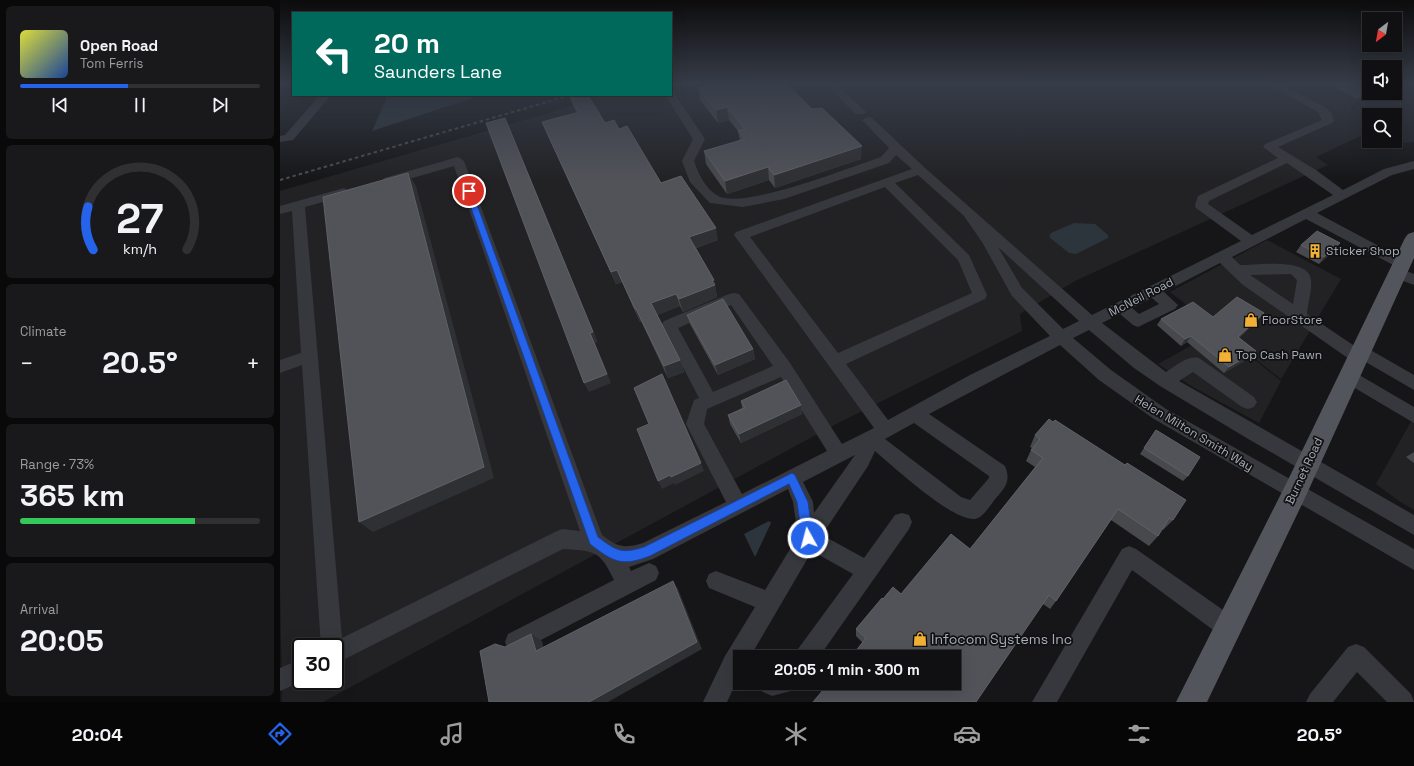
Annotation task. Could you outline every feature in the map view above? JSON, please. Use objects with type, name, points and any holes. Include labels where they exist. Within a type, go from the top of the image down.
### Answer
[{"type":"main road","name":"Burnet Road","points":[[1191,702],[1295,492],[1349,376],[1405,272],[1414,238]]},
{"type":"street","points":[[280,139],[289,138],[308,116]]},
{"type":"street","points":[[684,116],[699,139],[688,161],[696,182],[715,200],[743,203],[779,196],[885,160],[896,148]]},
{"type":"street","points":[[864,116],[920,170],[1090,322],[1140,364],[1307,466],[1414,526]]},
{"type":"street","points":[[1327,116],[1328,121],[1269,147],[1342,195]]},
{"type":"street","points":[[1251,241],[1206,210],[1201,205],[1203,199],[1287,158]]},
{"type":"street","points":[[374,184],[458,161],[594,540],[613,555],[626,584]]},
{"type":"street","name":"McNeil Road","points":[[613,555],[629,557],[646,552],[737,504],[792,478],[1090,322],[1306,213],[1388,172],[1414,165]]},
{"type":"street","points":[[915,414],[998,472],[999,481],[974,510],[956,505],[878,433],[835,362],[741,235],[920,170]]},
{"type":"street","points":[[835,362],[980,295],[964,258],[887,182]]},
{"type":"street","points":[[280,210],[359,188]]},
{"type":"street","points":[[298,205],[331,638]]},
{"type":"street","name":"Helen Milton Smith Way","points":[[969,213],[988,241],[1017,292],[1061,337],[1105,375],[1144,404],[1414,560]]},
{"type":"street","points":[[1306,213],[1405,272]]},
{"type":"street","points":[[1222,256],[1248,282],[1360,354],[1414,383]]},
{"type":"street","points":[[1237,270],[1292,269],[1299,271],[1304,276],[1299,315]]},
{"type":"street","points":[[709,401],[669,325],[734,298],[784,368],[838,454]]},
{"type":"street","points":[[280,367],[310,356]]},
{"type":"street","points":[[1166,381],[1193,363],[1248,402]]},
{"type":"street","points":[[737,504],[695,424],[700,405],[784,368]]},
{"type":"street","points":[[1349,376],[1414,416]]},
{"type":"street","points":[[745,650],[770,603],[808,538],[862,460],[878,433]]},
{"type":"street","points":[[792,478],[803,502],[808,538]]},
{"type":"street","points":[[811,650],[902,522]]},
{"type":"street","points":[[808,538],[867,571]]},
{"type":"street","points":[[344,648],[562,539],[594,540]]},
{"type":"street","points":[[1044,702],[1129,556],[1228,627]]},
{"type":"street","points":[[516,642],[648,573]]},
{"type":"street","points":[[716,581],[770,603]]},
{"type":"street","points":[[1322,700],[1356,655],[1403,702]]},
{"type":"street","points":[[715,702],[733,673]]},
{"type":"street","points":[[280,680],[292,674]]},
{"type":"shaded area","points":[[379,116],[419,116],[372,131]]},
{"type":"shaded area","points":[[539,116],[1362,116],[1362,135],[1316,157],[1328,165],[1075,281],[1020,314],[1022,331],[838,423],[323,702],[282,702],[280,586],[280,191]]},
{"type":"shaded area","points":[[1402,116],[1414,116],[1414,142],[1405,143],[1402,141]]},
{"type":"shaded area","points":[[1074,223],[1095,224],[1108,235],[1108,238],[1076,254],[1069,253],[1049,237],[1051,233]]},
{"type":"shaded area","points":[[1267,240],[1341,279],[1281,379],[1223,334],[1281,381],[1259,423],[1193,387],[1158,364],[1219,330],[1170,292]]},
{"type":"shaded area","points":[[1414,416],[1414,510],[1376,484]]},
{"type":"shaded area","points":[[769,521],[771,523],[755,557],[744,534]]},
{"type":"building","points":[[565,116],[601,116],[605,123],[614,120],[619,129],[627,126],[661,183],[681,176],[716,228],[689,237],[714,280],[712,281],[715,285],[679,299],[676,294],[651,303],[680,360],[664,366],[617,270],[611,272],[542,122]]},
{"type":"building","points":[[734,116],[830,116],[862,146],[774,175],[768,167],[725,181],[704,151],[745,139],[738,131],[745,129]]},
{"type":"building","points":[[505,118],[593,332],[590,333],[607,374],[584,383],[486,123]]},
{"type":"building","points":[[408,173],[484,467],[359,522],[323,197]]},
{"type":"building","points":[[1317,231],[1340,243],[1324,257],[1301,245]]},
{"type":"building","points":[[1237,297],[1264,313],[1238,337],[1256,351],[1229,367],[1191,336],[1185,339],[1161,319],[1193,302],[1213,317]]},
{"type":"building","points":[[723,299],[753,349],[715,365],[687,315]]},
{"type":"building","points":[[662,374],[701,463],[671,477],[670,475],[658,481],[637,429],[649,424],[634,388]]},
{"type":"building","points":[[786,380],[801,405],[739,434],[728,415],[745,408],[741,401]]},
{"type":"building","points":[[1049,419],[1053,422],[1055,420],[1125,465],[1127,463],[1186,500],[1173,520],[1169,518],[1158,536],[1118,509],[1056,601],[1049,595],[976,702],[813,702],[823,690],[961,690],[961,650],[857,650],[866,638],[856,629],[893,587],[901,594],[951,534],[970,549],[1043,458],[1031,450],[1040,439],[1035,435]]},
{"type":"building","points":[[1156,430],[1200,457],[1188,476],[1144,448]]},
{"type":"building","points":[[673,581],[697,642],[589,702],[489,702],[480,651],[495,644],[505,647],[531,634],[536,651]]},
{"type":"railway","points":[[280,180],[500,116]]},
{"type":"place","name":"Sticker Shop","points":[[1315,251]]},
{"type":"place","name":"FloorStore","points":[[1251,320]]},
{"type":"place","name":"Top Cash Pawn","points":[[1225,355]]},
{"type":"place","name":"Infocom Systems Inc","points":[[920,639]]},
{"type":"route","points":[[469,191],[594,540],[613,555],[629,557],[646,552],[737,504],[792,478],[803,502],[808,538]]}]
